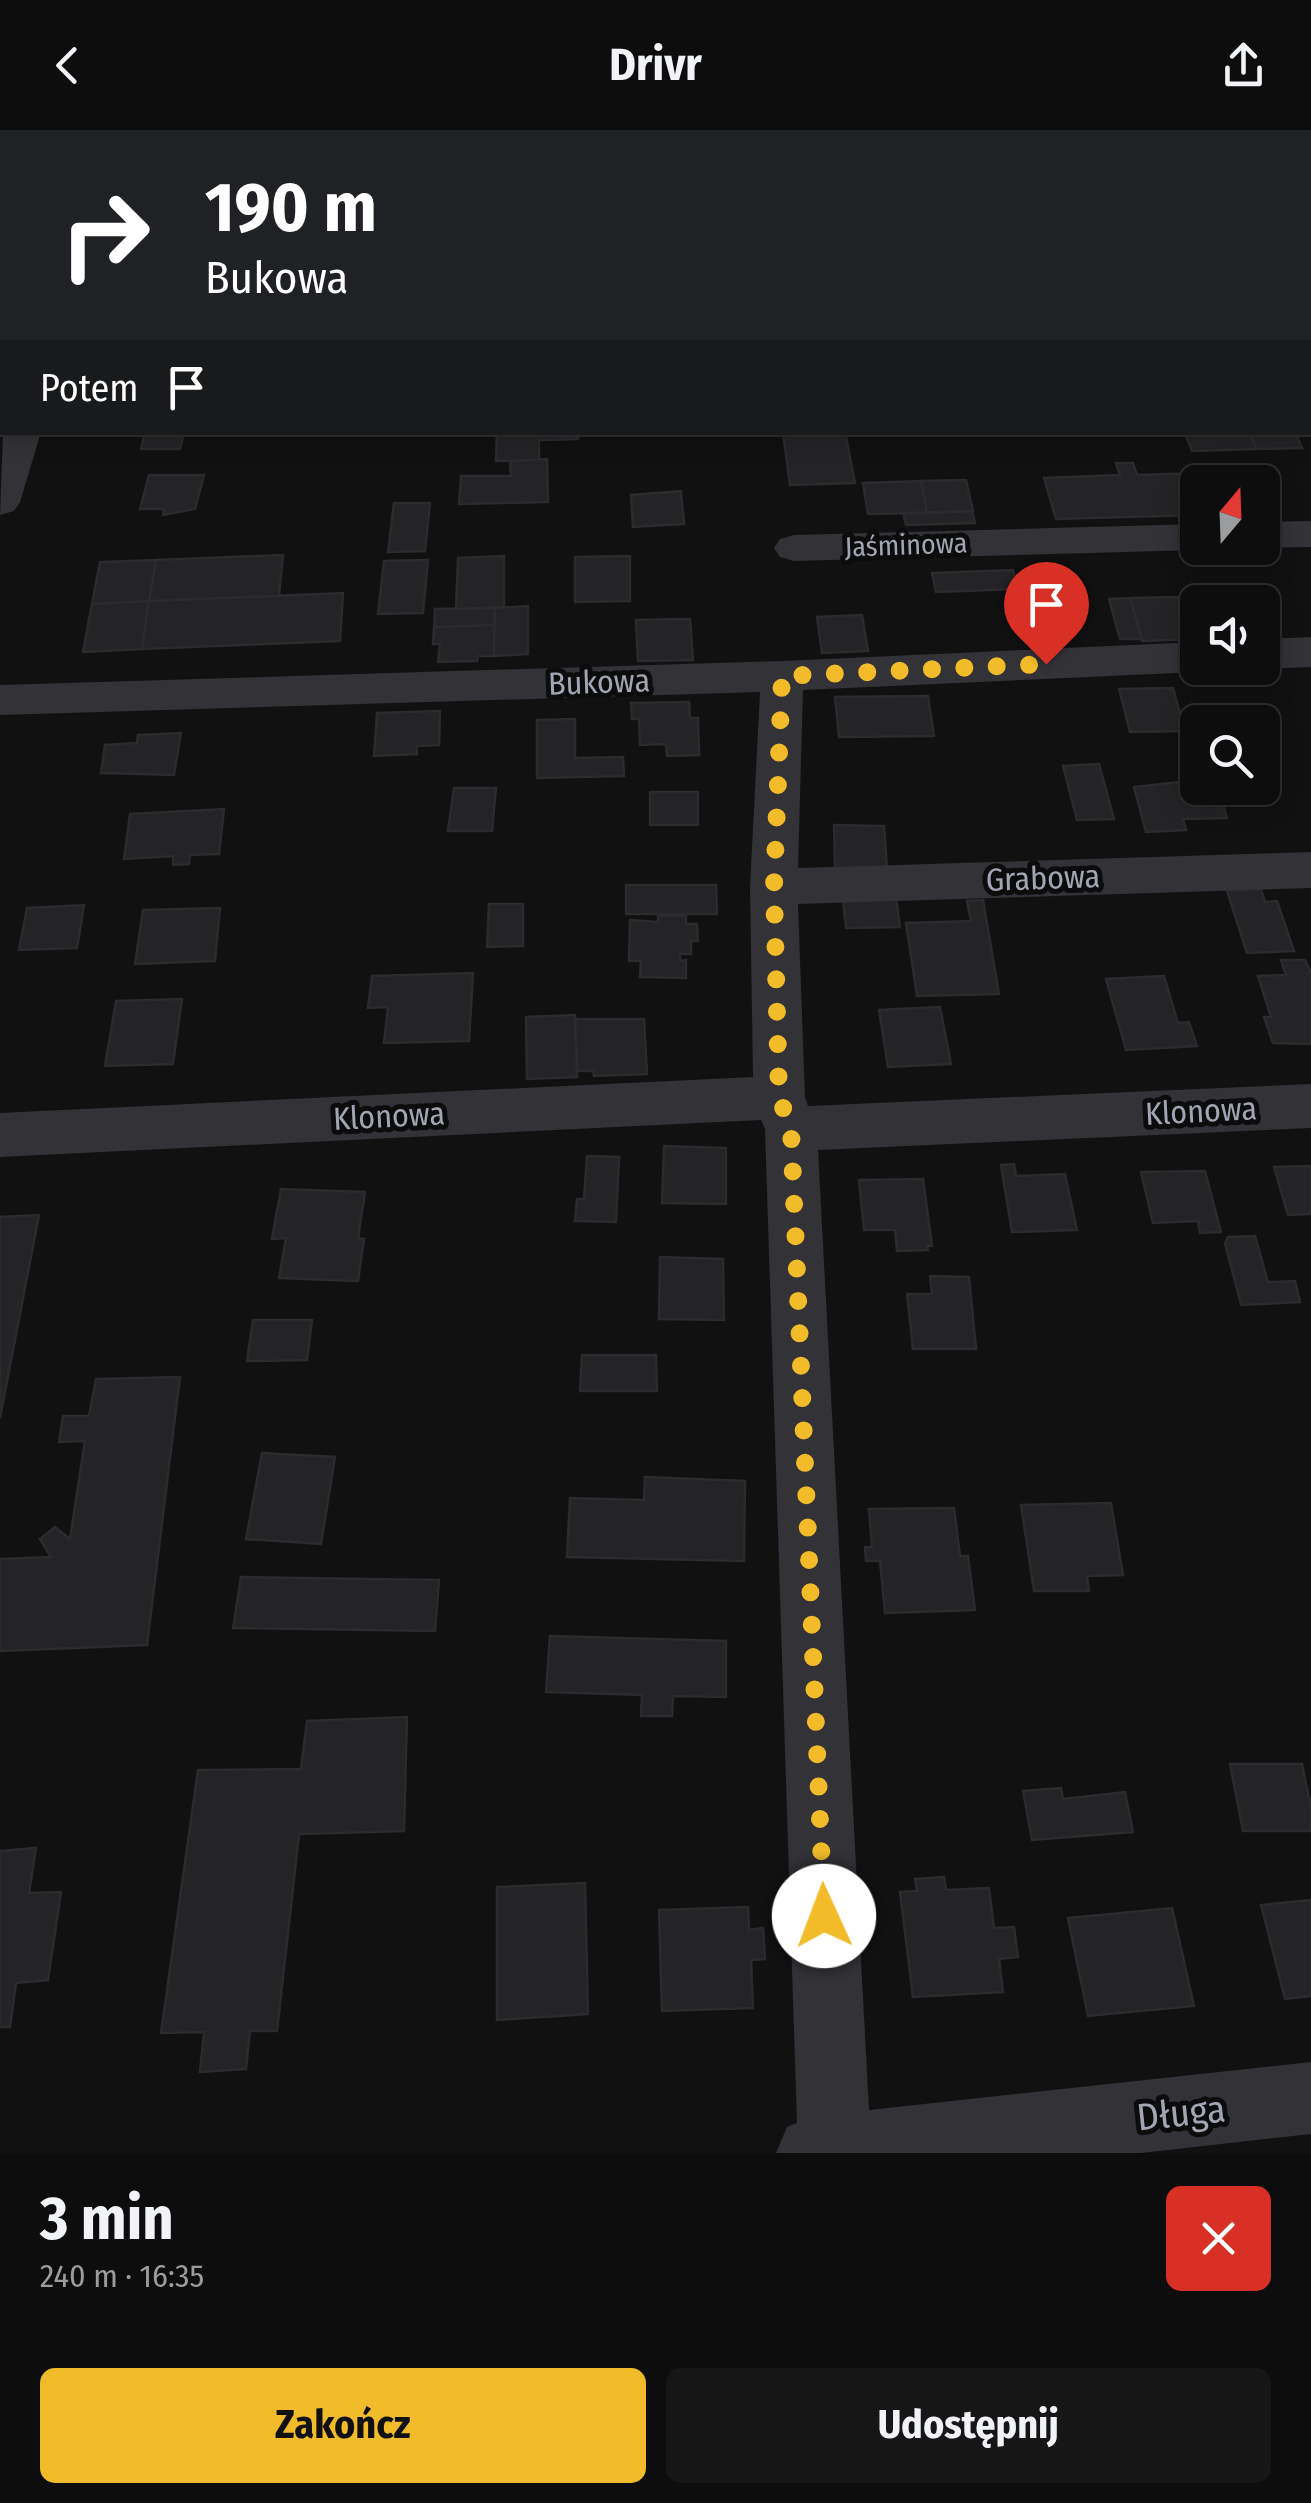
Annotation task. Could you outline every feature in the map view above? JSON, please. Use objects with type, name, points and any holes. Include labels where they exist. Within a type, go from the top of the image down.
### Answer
[{"type":"street","points":[[0,502],[21,435]]},
{"type":"street","points":[[1280,535],[1311,534]]},
{"type":"street","name":"Jaśminowa","points":[[794,548],[1180,537]]},
{"type":"street","points":[[1280,653],[1311,652]]},
{"type":"street","name":"Bukowa","points":[[0,700],[782,676],[1180,658]]},
{"type":"street","points":[[782,676],[774,887],[824,2152]]},
{"type":"street","name":"Grabowa","points":[[774,887],[1311,870]]},
{"type":"street","name":"Klonowa","points":[[0,1134],[785,1113],[1311,1106]]},
{"type":"street","name":"Długa","points":[[824,2152],[1311,2098]]},
{"type":"building","points":[[144,435],[183,435],[180,449],[141,449]]},
{"type":"building","points":[[497,435],[578,435],[578,439],[539,440],[539,460],[496,461]]},
{"type":"building","points":[[783,435],[846,435],[855,483],[790,485]]},
{"type":"building","points":[[1250,435],[1296,435],[1302,448],[1256,449]]},
{"type":"building","points":[[1250,435],[1256,449],[1192,451],[1186,436]]},
{"type":"building","points":[[547,459],[548,502],[459,504],[461,476],[511,476],[510,461]]},
{"type":"building","points":[[1116,463],[1133,463],[1137,475],[1180,474],[1180,516],[1056,519],[1044,478],[1120,475]]},
{"type":"building","points":[[149,475],[204,475],[195,509],[163,515],[164,509],[140,509]]},
{"type":"building","points":[[966,480],[973,511],[927,513],[921,481]]},
{"type":"building","points":[[921,481],[927,513],[868,514],[863,483]]},
{"type":"building","points":[[681,491],[684,524],[633,527],[631,495]]},
{"type":"building","points":[[394,503],[430,503],[425,551],[388,552]]},
{"type":"building","points":[[972,511],[975,523],[906,525],[903,513]]},
{"type":"building","points":[[283,555],[279,596],[149,601],[156,560]]},
{"type":"building","points":[[504,556],[504,607],[456,609],[458,558]]},
{"type":"building","points":[[630,556],[630,601],[575,602],[575,557]]},
{"type":"building","points":[[156,560],[149,601],[92,604],[100,562]]},
{"type":"building","points":[[428,560],[423,613],[378,614],[384,561]]},
{"type":"building","points":[[1013,570],[1018,589],[936,592],[932,573]]},
{"type":"building","points":[[343,593],[340,641],[142,649],[149,601]]},
{"type":"building","points":[[1179,597],[1180,639],[1142,641],[1130,598]]},
{"type":"building","points":[[1130,598],[1142,639],[1120,639],[1109,599]]},
{"type":"building","points":[[149,601],[142,649],[83,652],[92,604]]},
{"type":"building","points":[[528,606],[528,654],[494,656],[495,608]]},
{"type":"building","points":[[495,608],[494,625],[434,627],[435,609]]},
{"type":"building","points":[[862,615],[868,651],[822,653],[817,617]]},
{"type":"building","points":[[690,619],[693,660],[638,661],[636,620]]},
{"type":"building","points":[[494,625],[494,656],[478,656],[477,661],[438,662],[440,644],[433,644],[434,627]]},
{"type":"building","points":[[1173,688],[1180,731],[1130,732],[1119,689]]},
{"type":"building","points":[[928,696],[934,736],[839,737],[835,697]]},
{"type":"building","points":[[689,702],[690,718],[698,718],[699,755],[667,756],[666,744],[640,745],[639,719],[632,719],[631,703]]},
{"type":"building","points":[[440,711],[439,745],[417,746],[417,754],[374,756],[377,713]]},
{"type":"building","points":[[575,719],[575,758],[623,757],[624,776],[537,778],[537,720]]},
{"type":"building","points":[[181,733],[174,775],[101,773],[105,745],[137,743],[138,735]]},
{"type":"building","points":[[1099,764],[1114,819],[1077,820],[1063,766]]},
{"type":"building","points":[[1180,782],[1180,805],[1223,805],[1227,818],[1183,819],[1186,830],[1146,832],[1134,787]]},
{"type":"building","points":[[454,788],[496,788],[492,831],[448,831]]},
{"type":"building","points":[[650,792],[698,792],[698,825],[650,825]]},
{"type":"building","points":[[224,809],[219,854],[190,855],[189,864],[173,865],[173,856],[124,859],[130,814]]},
{"type":"building","points":[[834,825],[884,826],[887,869],[835,868]]},
{"type":"building","points":[[626,885],[716,885],[717,914],[626,914]]},
{"type":"building","points":[[1261,889],[1265,902],[1277,901],[1294,951],[1247,953],[1227,891]]},
{"type":"building","points":[[896,898],[900,927],[846,928],[843,899]]},
{"type":"building","points":[[983,900],[999,994],[917,996],[906,923],[971,921],[967,901]]},
{"type":"building","points":[[489,904],[523,904],[523,946],[487,947]]},
{"type":"building","points":[[84,905],[77,948],[19,950],[27,908]]},
{"type":"building","points":[[220,908],[215,961],[135,964],[143,910]]},
{"type":"building","points":[[658,916],[686,916],[686,924],[697,924],[698,941],[691,941],[691,954],[680,954],[680,961],[686,960],[686,978],[640,977],[641,961],[629,961],[630,920],[658,922]]},
{"type":"building","points":[[1281,960],[1305,960],[1311,973],[1311,1044],[1273,1043],[1264,1017],[1271,1017],[1258,976],[1286,975]]},
{"type":"building","points":[[473,973],[469,1041],[384,1043],[388,1007],[368,1008],[372,976]]},
{"type":"building","points":[[1164,976],[1178,1023],[1189,1022],[1197,1046],[1126,1050],[1106,979]]},
{"type":"building","points":[[182,999],[173,1064],[105,1066],[116,1001]]},
{"type":"building","points":[[940,1007],[951,1064],[888,1067],[879,1010]]},
{"type":"building","points":[[575,1015],[577,1077],[527,1079],[526,1017]]},
{"type":"building","points":[[575,1019],[644,1019],[647,1074],[594,1076],[593,1071],[577,1071]]},
{"type":"building","points":[[664,1146],[726,1148],[726,1204],[662,1203]]},
{"type":"building","points":[[587,1156],[619,1157],[616,1222],[575,1221],[577,1199],[584,1199]]},
{"type":"building","points":[[1014,1164],[1016,1176],[1065,1174],[1077,1230],[1012,1232],[1001,1165]]},
{"type":"building","points":[[1311,1166],[1311,1214],[1288,1215],[1274,1167]]},
{"type":"building","points":[[1205,1171],[1221,1232],[1200,1233],[1198,1221],[1153,1223],[1141,1172]]},
{"type":"building","points":[[923,1179],[932,1246],[927,1246],[928,1250],[897,1251],[895,1230],[864,1230],[859,1180]]},
{"type":"building","points":[[281,1189],[365,1192],[358,1238],[364,1239],[358,1281],[279,1278],[286,1238],[272,1239]]},
{"type":"building","points":[[39,1215],[0,1418],[0,1217]]},
{"type":"building","points":[[1255,1236],[1268,1282],[1295,1281],[1300,1302],[1241,1305],[1225,1243],[1228,1237]]},
{"type":"building","points":[[660,1257],[723,1259],[724,1320],[659,1319]]},
{"type":"building","points":[[930,1276],[969,1277],[976,1349],[913,1349],[907,1294],[932,1294]]},
{"type":"building","points":[[253,1320],[312,1320],[307,1360],[247,1361]]},
{"type":"building","points":[[582,1355],[656,1355],[657,1391],[580,1391]]},
{"type":"building","points":[[180,1377],[147,1645],[0,1651],[0,1559],[51,1557],[40,1539],[55,1527],[70,1539],[85,1441],[59,1442],[63,1416],[89,1416],[96,1379]]},
{"type":"building","points":[[262,1453],[335,1457],[321,1544],[246,1539]]},
{"type":"building","points":[[645,1477],[745,1481],[744,1561],[567,1557],[570,1498],[644,1500]]},
{"type":"building","points":[[1111,1503],[1123,1575],[1087,1576],[1089,1591],[1034,1591],[1021,1505]]},
{"type":"building","points":[[954,1508],[960,1556],[968,1556],[975,1610],[885,1613],[880,1561],[866,1561],[865,1547],[872,1547],[869,1509]]},
{"type":"building","points":[[241,1577],[439,1580],[435,1631],[233,1628]]},
{"type":"building","points":[[550,1636],[726,1641],[726,1697],[673,1696],[672,1716],[641,1716],[642,1695],[546,1692]]},
{"type":"building","points":[[407,1717],[404,1831],[299,1834],[277,2031],[250,2031],[246,2069],[200,2072],[204,2032],[161,2033],[198,1770],[301,1769],[307,1721]]},
{"type":"building","points":[[1230,1764],[1302,1764],[1311,1807],[1311,1831],[1243,1831]]},
{"type":"building","points":[[1061,1788],[1063,1799],[1125,1792],[1133,1832],[1032,1840],[1023,1791]]},
{"type":"building","points":[[36,1848],[29,1893],[61,1892],[48,1980],[16,1983],[10,2027],[0,2027],[0,1851]]},
{"type":"building","points":[[944,1877],[946,1890],[989,1888],[994,1928],[1014,1927],[1018,1957],[999,1959],[1003,1992],[913,1997],[900,1892],[917,1891],[915,1879]]},
{"type":"building","points":[[585,1883],[588,2014],[497,2020],[497,1887]]},
{"type":"building","points":[[1311,1900],[1311,1996],[1285,1999],[1261,1905]]},
{"type":"building","points":[[748,1907],[749,1930],[763,1928],[765,1959],[751,1960],[753,2008],[662,2011],[659,1910]]},
{"type":"building","points":[[1172,1908],[1194,2006],[1088,2016],[1068,1918]]},
{"type":"route","points":[[824,1916],[791,1129],[779,1097],[774,887],[782,676],[1046,664]]}]
